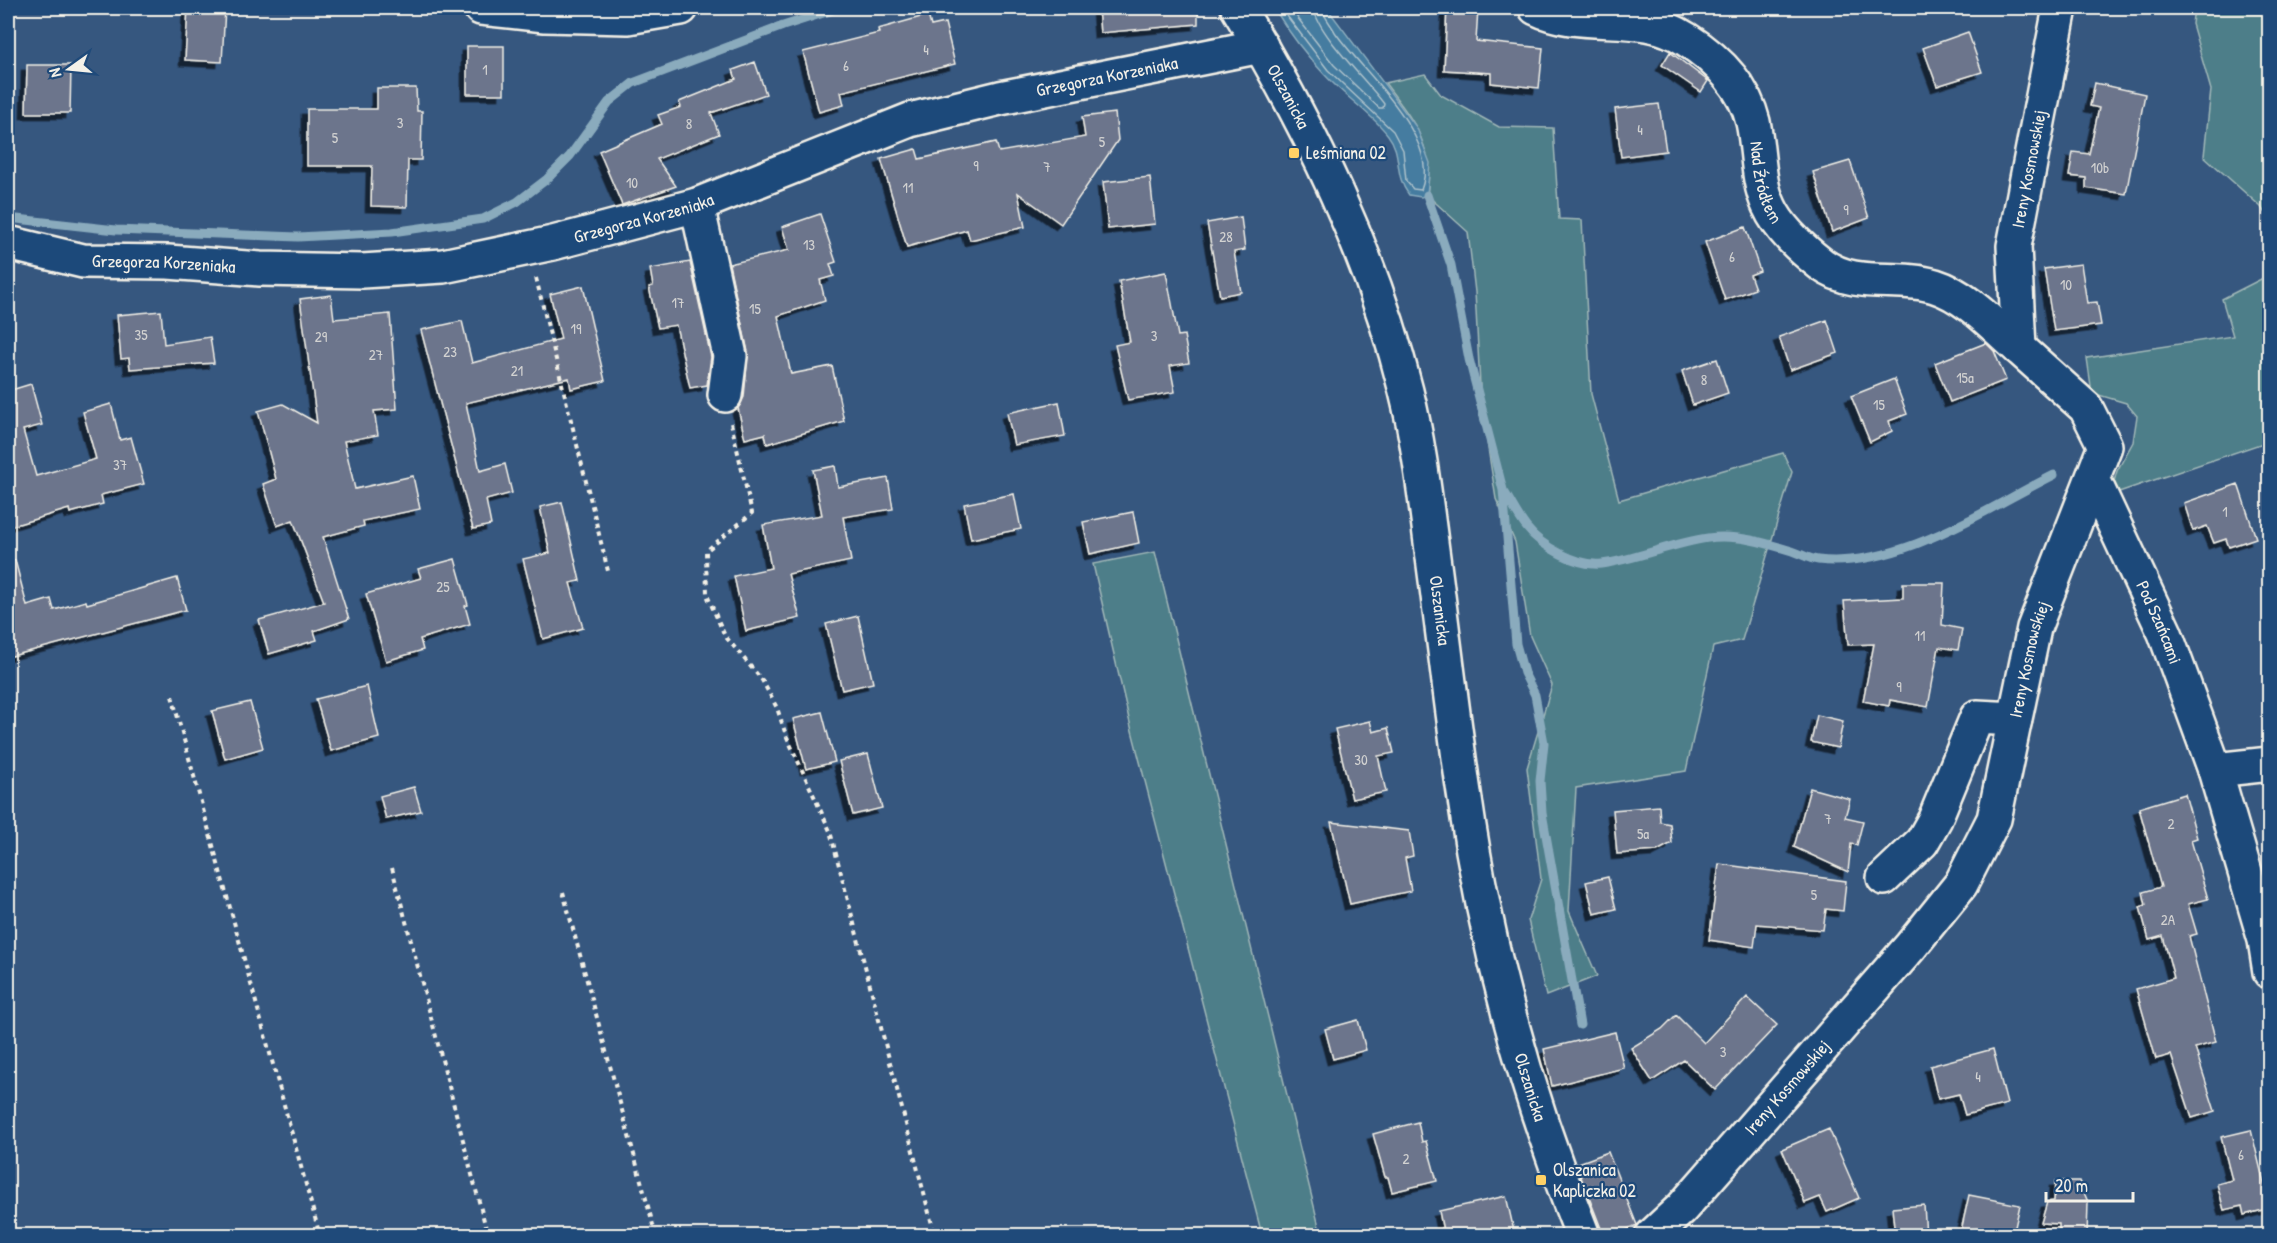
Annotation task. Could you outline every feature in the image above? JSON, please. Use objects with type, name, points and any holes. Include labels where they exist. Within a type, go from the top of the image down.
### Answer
[{"type":"street","points":[[481,8],[545,15],[628,17],[681,8]]},
{"type":"street","name":"Olszanicka","points":[[1238,8],[1308,131],[1363,253],[1386,319],[1407,392],[1422,473],[1464,796],[1482,902],[1502,991],[1536,1105],[1583,1236]]},
{"type":"street","name":"Nad Źródłem","points":[[1536,8],[1562,16],[1656,23],[1685,38],[1728,72],[1746,102],[1753,122],[1758,162],[1769,206],[1792,238],[1822,265],[1841,275],[1863,281],[1934,285],[1948,291],[1969,305],[2019,348]]},
{"type":"street","name":"Ireny Kosmowskiej","points":[[1652,1236],[1682,1208],[1911,946],[1960,884],[1994,819],[2034,628],[2105,446],[2086,408],[2019,348],[2014,246],[2060,8]]},
{"type":"street","name":"Grzegorza Korzeniaka","points":[[8,243],[83,261],[168,262],[260,269],[362,272],[443,267],[528,249],[697,205],[910,120],[1000,98],[1261,46]]},
{"type":"street","points":[[697,205],[730,356],[725,395]]},
{"type":"street","name":"Pod Szańcami","points":[[2093,479],[2165,633],[2215,770],[2265,940],[2270,972]]},
{"type":"street","points":[[1884,878],[1922,842],[1935,819],[1977,717],[2015,718]]},
{"type":"street","points":[[2215,770],[2270,764]]},
{"type":"path","points":[[528,249],[609,575]]},
{"type":"path","points":[[725,395],[752,513],[706,551],[707,596],[725,636],[762,680],[777,708],[786,735],[830,831],[934,1236]]},
{"type":"path","points":[[172,696],[320,1236]]},
{"type":"path","points":[[392,868],[488,1236]]},
{"type":"path","points":[[562,892],[656,1236]]},
{"type":"green space","points":[[2194,8],[2269,8],[2269,220],[2261,207],[2204,156],[2211,90],[2192,24]]},
{"type":"green space","points":[[1425,74],[1441,95],[1499,127],[1553,128],[1559,219],[1582,220],[1591,394],[1619,500],[1783,453],[1792,472],[1742,640],[1713,647],[1686,771],[1576,788],[1569,911],[1597,976],[1546,996],[1528,920],[1541,879],[1527,768],[1552,685],[1530,636],[1515,542],[1496,499],[1481,404],[1475,292],[1468,232],[1427,195],[1428,162],[1420,134],[1385,83]]},
{"type":"green space","points":[[2269,275],[2269,441],[2110,495],[2117,471],[2133,442],[2137,416],[2126,403],[2092,393],[2087,358],[2233,336],[2222,299]]},
{"type":"green space","points":[[1155,552],[1321,1235],[1262,1235],[1129,719],[1093,564]]},
{"type":"water","points":[[1274,8],[1327,8],[1417,128],[1430,163],[1427,195],[1421,197],[1409,195],[1401,179],[1393,142],[1388,135],[1317,66]]},
{"type":"building","points":[[188,8],[225,8],[222,62],[185,60]]},
{"type":"building","points":[[1098,8],[1198,8],[1198,24],[1100,33]]},
{"type":"building","points":[[1447,8],[1478,8],[1476,41],[1543,48],[1539,88],[1491,83],[1491,73],[1444,70]]},
{"type":"building","points":[[928,15],[931,26],[945,23],[955,64],[841,92],[844,105],[819,112],[803,52],[879,33],[878,29]]},
{"type":"building","points":[[1968,32],[1982,72],[1937,86],[1923,48]]},
{"type":"building","points":[[467,46],[504,46],[504,94],[467,94]]},
{"type":"building","points":[[1670,52],[1708,81],[1701,92],[1662,65]]},
{"type":"building","points":[[755,62],[766,94],[711,113],[719,134],[657,159],[676,186],[622,205],[599,151],[662,124],[658,115],[681,107],[679,102],[736,79],[733,70]]},
{"type":"building","points":[[27,65],[71,65],[70,113],[26,113]]},
{"type":"building","points":[[2095,83],[2145,94],[2126,194],[2086,188],[2086,178],[2069,176],[2073,152],[2089,154],[2099,108],[2090,106]]},
{"type":"building","points":[[377,88],[416,88],[417,111],[422,111],[421,160],[408,160],[407,207],[371,206],[372,166],[307,166],[307,109],[377,109]]},
{"type":"building","points":[[1659,104],[1666,151],[1621,157],[1615,109]]},
{"type":"building","points":[[1115,113],[1118,140],[1061,224],[1018,193],[1025,227],[970,240],[967,230],[907,247],[881,159],[916,149],[919,159],[996,142],[999,152],[1085,137],[1082,117]]},
{"type":"building","points":[[1850,161],[1869,218],[1832,232],[1813,172]]},
{"type":"building","points":[[1150,177],[1155,224],[1108,229],[1103,182]]},
{"type":"building","points":[[820,214],[836,262],[830,264],[834,276],[820,280],[825,300],[778,316],[791,374],[832,366],[844,421],[767,444],[765,434],[745,439],[738,408],[744,397],[748,352],[729,264],[789,250],[782,227]]},
{"type":"building","points":[[1241,217],[1245,250],[1234,252],[1241,292],[1220,296],[1207,223]]},
{"type":"building","points":[[1745,227],[1760,271],[1750,275],[1755,289],[1725,300],[1705,242]]},
{"type":"building","points":[[690,262],[711,357],[707,385],[690,388],[676,325],[658,328],[649,287],[653,286],[650,269]]},
{"type":"building","points":[[2081,264],[2087,303],[2097,302],[2101,325],[2054,331],[2044,269]]},
{"type":"building","points":[[1166,272],[1178,336],[1184,335],[1189,363],[1170,366],[1175,392],[1128,400],[1115,345],[1130,342],[1119,281]]},
{"type":"building","points":[[583,286],[605,381],[571,389],[569,378],[466,403],[480,471],[505,464],[512,493],[486,500],[491,525],[473,529],[421,330],[462,321],[472,363],[561,339],[550,294]]},
{"type":"building","points":[[331,295],[334,319],[390,314],[397,409],[374,411],[378,435],[344,441],[355,489],[413,476],[420,509],[363,521],[364,526],[323,537],[349,619],[314,631],[317,640],[269,654],[259,620],[324,602],[293,520],[277,526],[263,484],[276,479],[258,411],[283,404],[317,423],[300,299]]},
{"type":"building","points":[[161,311],[164,344],[210,337],[214,363],[130,369],[129,358],[121,359],[117,315]]},
{"type":"building","points":[[1827,320],[1838,353],[1790,370],[1779,337]]},
{"type":"building","points":[[1986,343],[1994,351],[2006,380],[1950,402],[1935,363]]},
{"type":"building","points":[[1717,359],[1728,393],[1693,405],[1682,371]]},
{"type":"building","points":[[1894,379],[1907,414],[1889,421],[1892,431],[1870,442],[1851,396]]},
{"type":"building","points":[[31,384],[42,425],[23,430],[36,476],[96,459],[83,412],[111,404],[120,440],[131,437],[144,484],[101,495],[103,504],[70,513],[69,509],[12,526],[8,510],[8,391]]},
{"type":"building","points":[[1059,402],[1065,436],[1014,445],[1007,413]]},
{"type":"building","points":[[835,466],[838,487],[888,478],[893,509],[843,517],[851,561],[788,574],[800,618],[746,631],[734,576],[771,568],[763,525],[822,515],[813,470]]},
{"type":"building","points":[[2238,484],[2256,538],[2229,547],[2226,539],[2214,543],[2207,526],[2193,531],[2184,503]]},
{"type":"building","points":[[1014,494],[1021,529],[971,539],[964,504]]},
{"type":"building","points":[[562,502],[580,581],[570,583],[583,628],[543,639],[523,559],[550,553],[540,507]]},
{"type":"building","points":[[1133,512],[1139,543],[1090,554],[1083,522]]},
{"type":"building","points":[[455,559],[468,605],[465,606],[470,624],[420,639],[423,650],[386,661],[366,594],[421,578],[418,569]]},
{"type":"building","points":[[15,560],[27,606],[51,599],[54,610],[86,601],[87,604],[177,578],[186,610],[8,657],[8,561]]},
{"type":"building","points":[[1903,583],[1944,583],[1942,625],[1962,629],[1958,650],[1939,647],[1928,707],[1890,700],[1889,706],[1863,701],[1874,644],[1848,645],[1844,601],[1903,598]]},
{"type":"building","points":[[858,616],[873,683],[842,690],[826,624]]},
{"type":"building","points":[[367,686],[379,738],[331,751],[316,699]]},
{"type":"building","points":[[250,702],[263,748],[225,759],[212,711]]},
{"type":"building","points":[[822,712],[835,762],[806,769],[793,719]]},
{"type":"building","points":[[1817,715],[1843,721],[1838,748],[1811,742]]},
{"type":"building","points":[[1370,721],[1373,732],[1388,728],[1394,753],[1378,756],[1386,792],[1352,799],[1335,729]]},
{"type":"building","points":[[868,754],[882,808],[853,815],[839,761]]},
{"type":"building","points":[[414,787],[421,811],[386,819],[380,796]]},
{"type":"building","points":[[1810,788],[1850,799],[1845,817],[1863,821],[1857,845],[1851,844],[1848,872],[1794,847]]},
{"type":"building","points":[[2185,794],[2197,838],[2191,840],[2208,899],[2188,904],[2197,934],[2189,936],[2216,1042],[2195,1048],[2215,1111],[2192,1118],[2171,1055],[2156,1059],[2136,989],[2174,978],[2163,936],[2149,940],[2140,907],[2146,905],[2143,892],[2161,887],[2139,808]]},
{"type":"building","points":[[1659,806],[1660,822],[1670,824],[1672,843],[1657,851],[1617,854],[1613,810]]},
{"type":"building","points":[[1331,822],[1409,831],[1413,856],[1405,858],[1411,891],[1350,904]]},
{"type":"building","points":[[1719,864],[1846,881],[1843,911],[1826,909],[1823,930],[1757,924],[1754,947],[1709,940]]},
{"type":"building","points":[[1608,877],[1616,909],[1594,914],[1586,882]]},
{"type":"building","points":[[1747,997],[1777,1025],[1715,1090],[1684,1060],[1652,1081],[1631,1048],[1662,1029],[1676,1015],[1704,1043]]},
{"type":"building","points":[[1358,1020],[1366,1050],[1333,1059],[1325,1029]]},
{"type":"building","points":[[1615,1032],[1624,1068],[1552,1086],[1544,1049]]},
{"type":"building","points":[[1993,1049],[2007,1104],[1965,1115],[1959,1094],[1938,1099],[1930,1066]]},
{"type":"building","points":[[1418,1122],[1422,1142],[1426,1141],[1437,1181],[1392,1192],[1388,1177],[1385,1177],[1373,1134]]},
{"type":"building","points":[[1829,1129],[1859,1198],[1827,1212],[1820,1197],[1805,1203],[1782,1149]]},
{"type":"building","points":[[2251,1130],[2270,1208],[2244,1215],[2242,1206],[2224,1210],[2217,1184],[2232,1180],[2221,1137]]},
{"type":"building","points":[[1608,1152],[1637,1225],[1612,1236],[1604,1236],[1576,1164]]},
{"type":"building","points":[[2055,1181],[2079,1181],[2088,1202],[2087,1236],[2059,1236],[2059,1224],[2041,1223],[2047,1202],[2054,1201]]},
{"type":"building","points":[[1969,1195],[2020,1205],[2013,1236],[1984,1236],[1961,1231]]},
{"type":"building","points":[[1506,1196],[1514,1231],[1494,1236],[1444,1236],[1439,1211]]},
{"type":"building","points":[[1924,1205],[1926,1236],[1895,1236],[1892,1208]]},
{"type":"waterway","points":[[8,218],[116,230],[298,237],[392,232],[483,219],[517,202],[547,179],[570,156],[609,102],[633,83],[783,26],[839,8]]},
{"type":"waterway","points":[[1427,195],[1451,265],[1469,359],[1503,490],[1516,644],[1524,673],[1535,695],[1544,743],[1540,781],[1542,813],[1580,1025]]},
{"type":"waterway","points":[[1505,493],[1527,528],[1541,542],[1571,559],[1592,564],[1615,562],[1681,543],[1719,537],[1761,542],[1818,560],[1849,560],[1879,555],[1940,534],[2054,475]]},
{"type":"place","name":"Leśmiana 02","points":[[1294,153]]},
{"type":"place","name":"Olszanica Kapliczka 02","points":[[1541,1180]]}]
